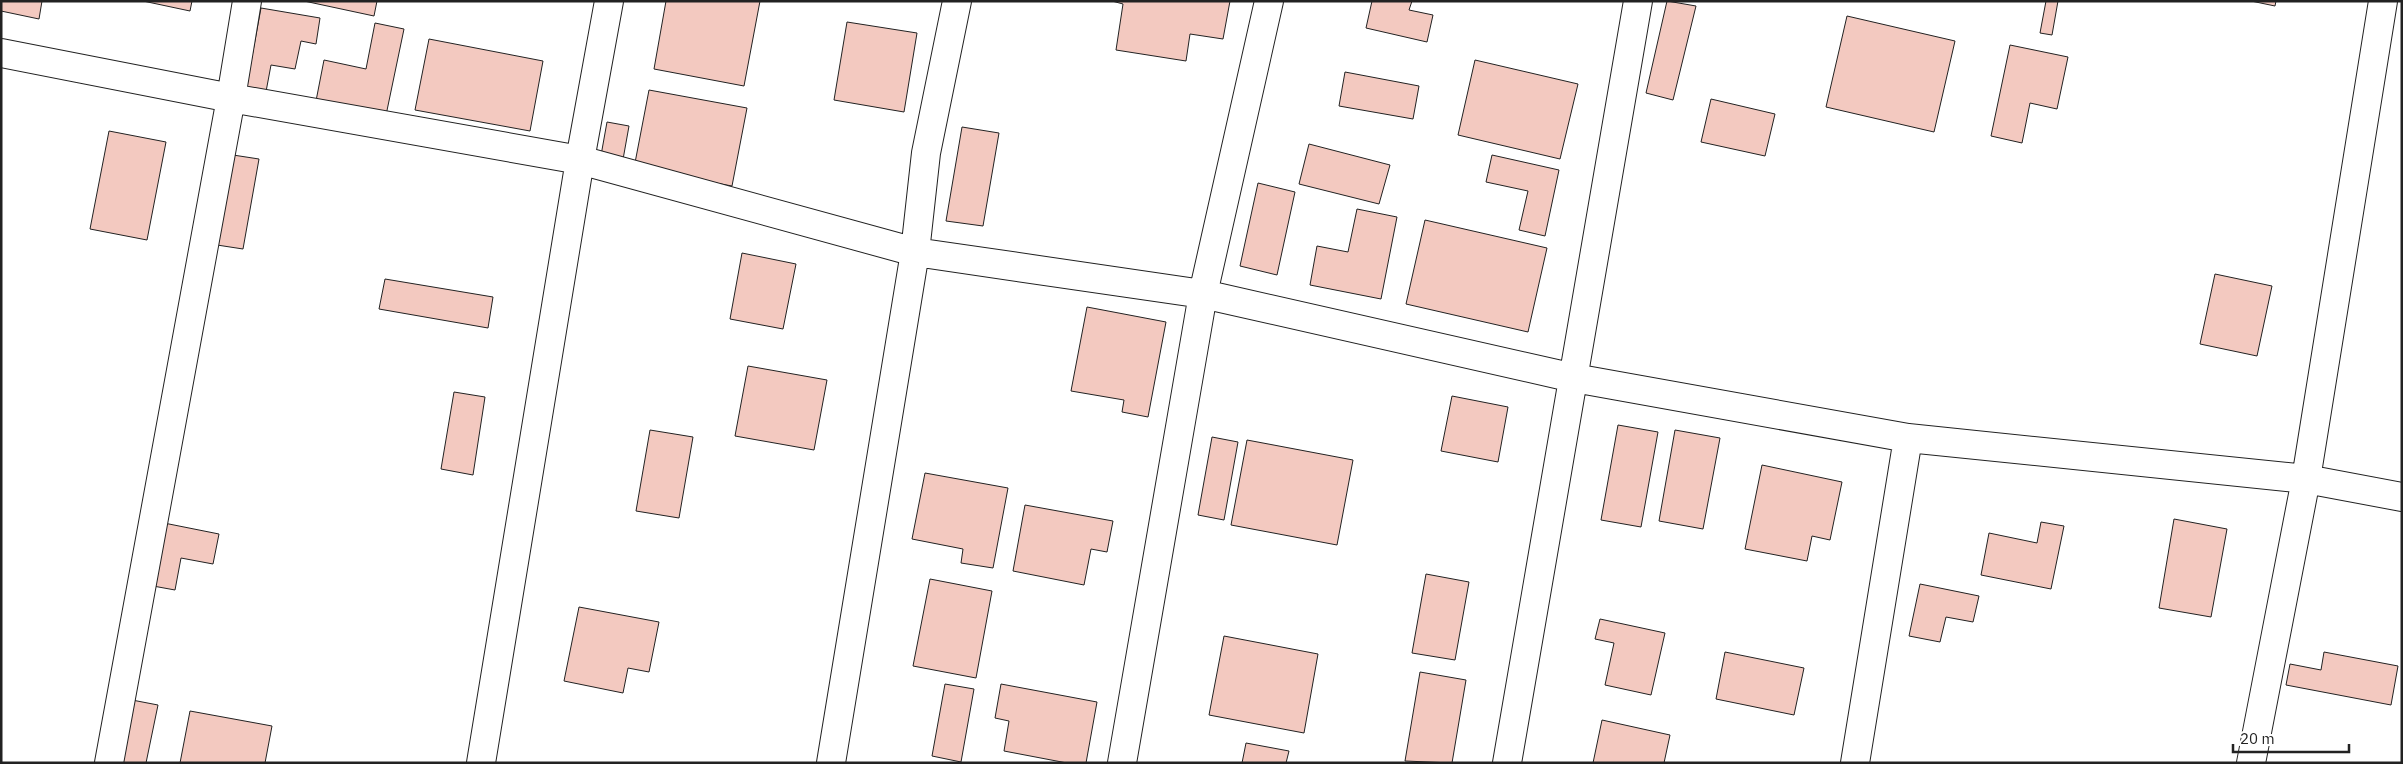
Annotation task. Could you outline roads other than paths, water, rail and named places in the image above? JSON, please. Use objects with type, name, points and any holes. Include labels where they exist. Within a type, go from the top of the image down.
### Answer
[{"type":"street","points":[[109,763],[231,98],[247,1]]},
{"type":"street","points":[[481,763],[580,160],[609,1]]},
{"type":"street","points":[[831,763],[915,252],[926,153],[957,1]]},
{"type":"street","points":[[1122,763],[1203,294],[1269,1]]},
{"type":"street","points":[[1507,763],[1638,1]]},
{"type":"street","points":[[2251,763],[2306,479],[2383,1]]},
{"type":"street","points":[[1,53],[231,98],[580,160],[915,252],[1203,294],[1574,378],[1908,438],[2306,479],[2402,497]]},
{"type":"street","points":[[1854,763],[1908,438]]}]
